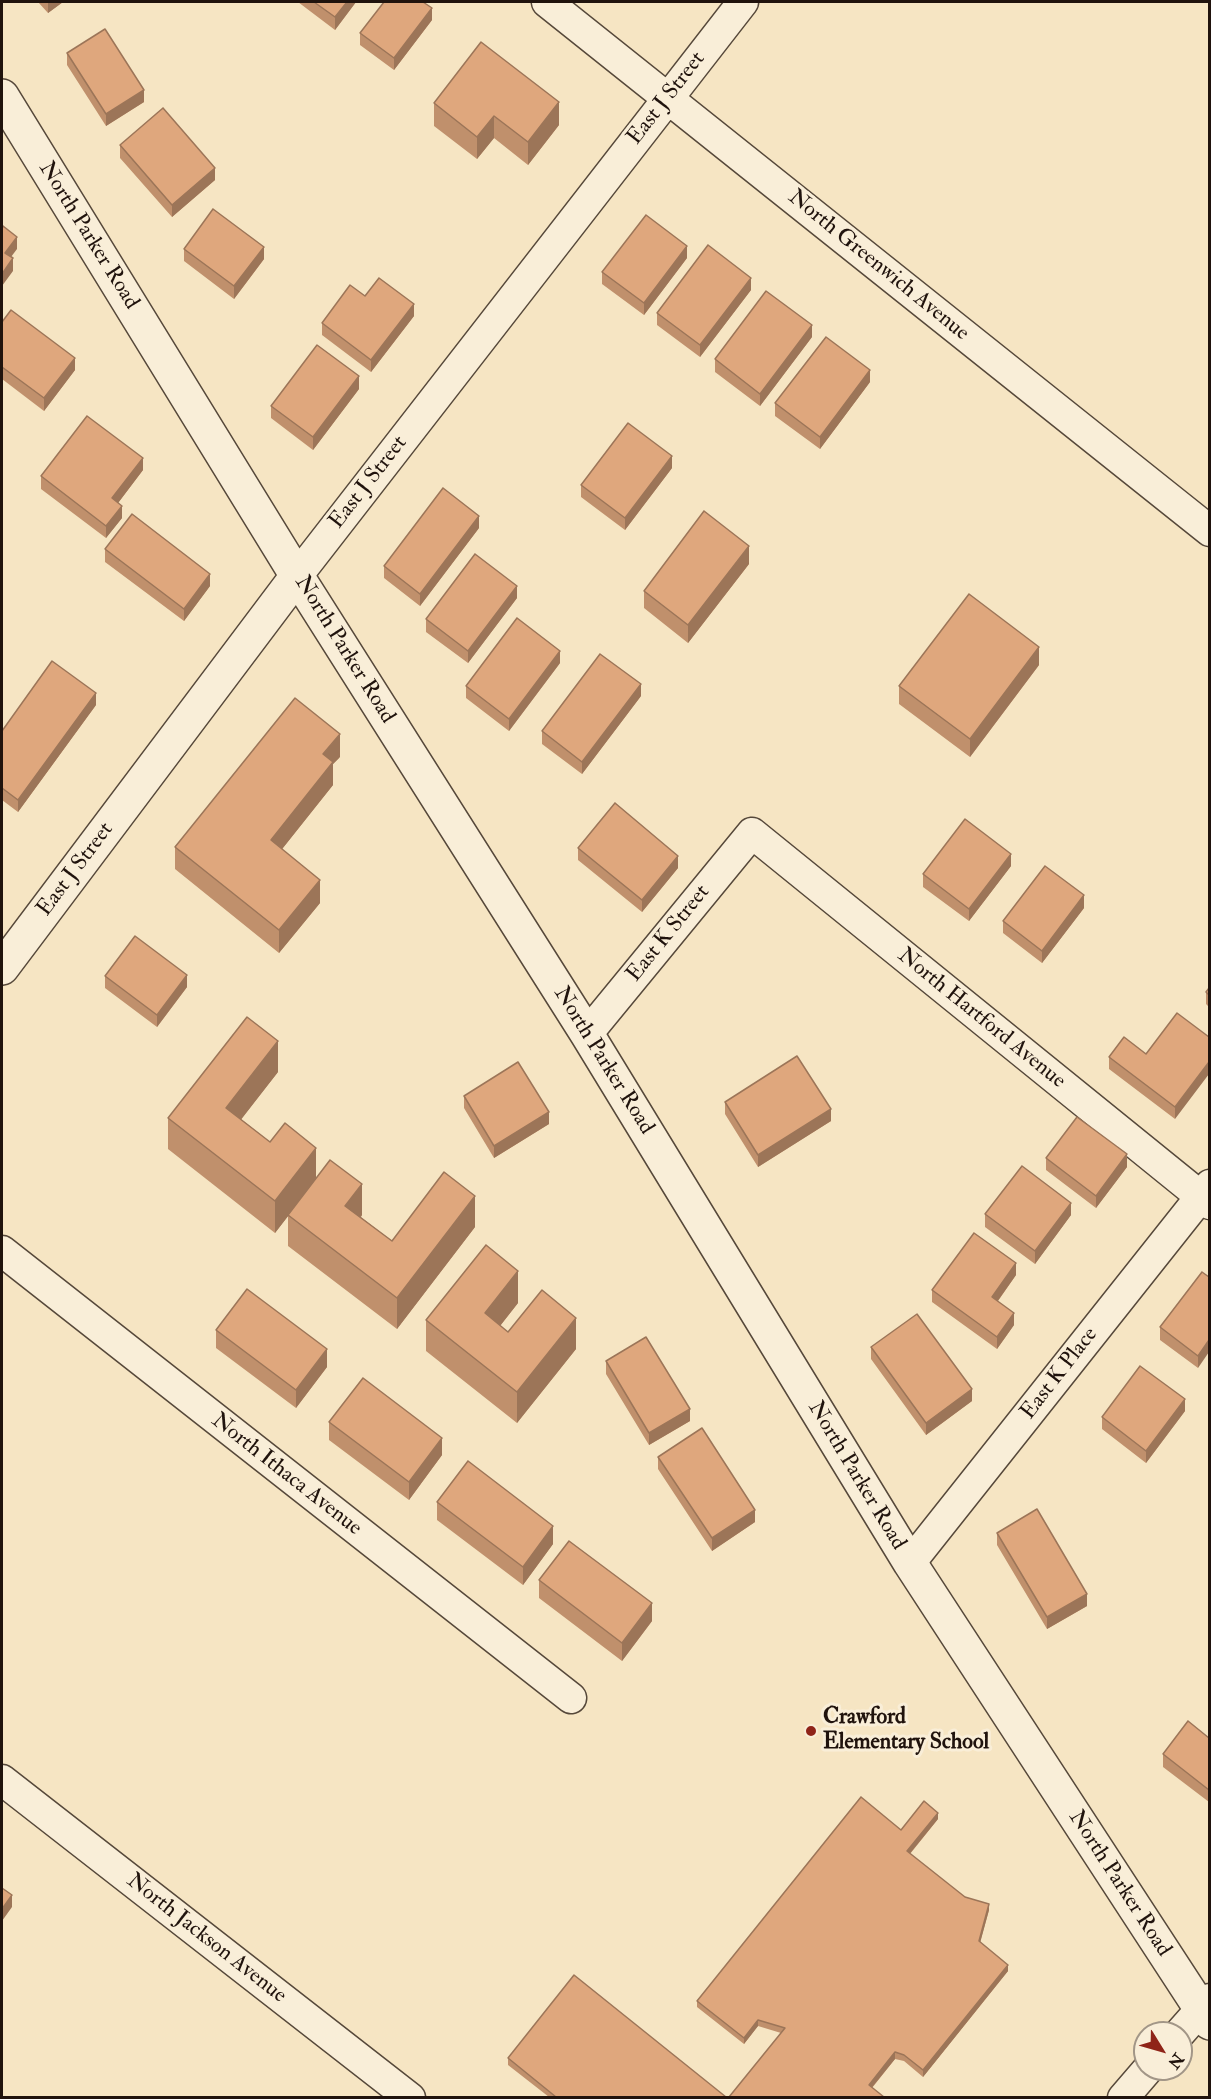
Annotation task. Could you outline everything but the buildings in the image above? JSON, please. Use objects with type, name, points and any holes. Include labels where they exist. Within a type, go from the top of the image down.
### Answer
[{"type":"street","name":"North Greenwich Avenue","points":[[547,2],[1209,531]]},
{"type":"street","name":"East J Street","points":[[2,968],[297,576],[742,2]]},
{"type":"street","name":"North Parker Road","points":[[2,96],[297,576],[587,1034],[910,1563],[1200,2016]]},
{"type":"street","name":"East K Street","points":[[587,1034],[752,833]]},
{"type":"street","name":"North Hartford Avenue","points":[[752,833],[1206,1195]]},
{"type":"street","name":"East K Place","points":[[910,1563],[1206,1195]]},
{"type":"street","name":"North Ithaca Avenue","points":[[2,1251],[571,1698]]},
{"type":"street","name":"North Jackson Avenue","points":[[2,1780],[410,2097]]},
{"type":"street","points":[[1123,2097],[1137,2081]]},
{"type":"place","name":"Crawford Elementary School","points":[[811,1731]]}]
